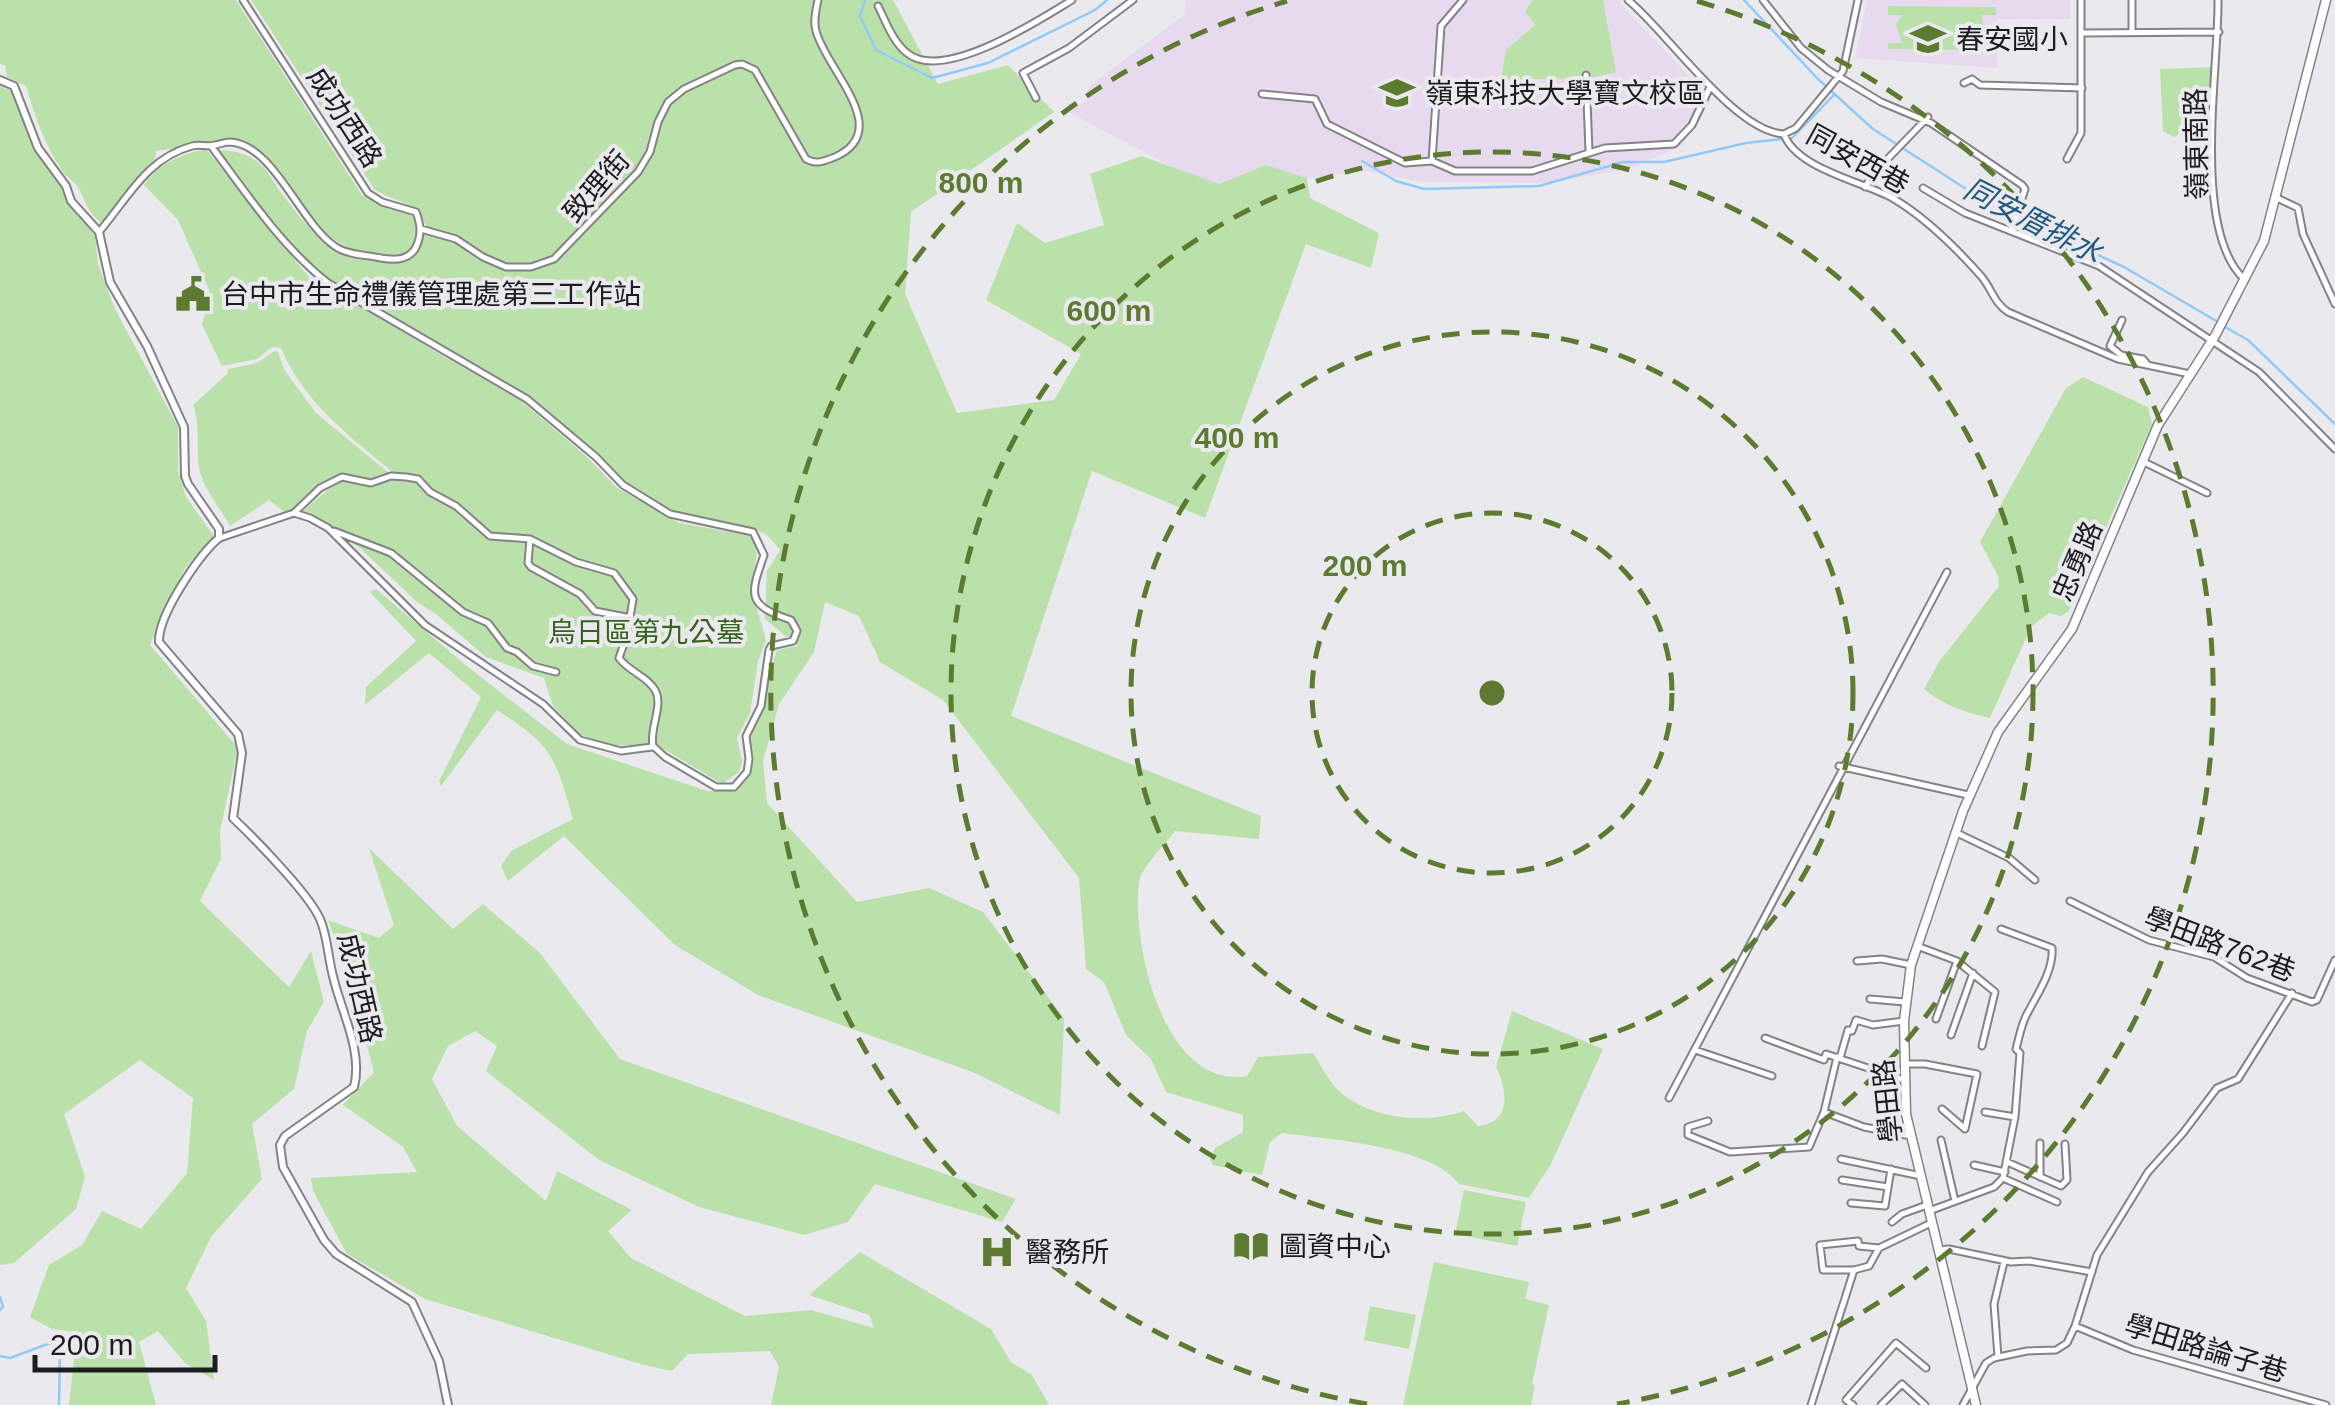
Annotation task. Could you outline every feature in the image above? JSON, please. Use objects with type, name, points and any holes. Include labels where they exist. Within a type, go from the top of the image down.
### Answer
[{"type":"main road","points":[[2246,281],[2277,198],[2326,0]]},
{"type":"main road","name":"忠勇路","points":[[1968,795],[2004,721],[2058,653],[2078,618],[2158,425],[2246,281]]},
{"type":"main road","name":"學田路","points":[[1968,795],[1911,965],[1904,1021],[1904,1080],[1911,1136],[1976,1405]]},
{"type":"street","name":"成功西路","points":[[243,0],[368,193],[372,198],[416,212],[421,229]]},
{"type":"street","name":"致理街","points":[[421,229],[456,238],[483,258],[506,267],[531,267],[554,258],[638,172],[650,152],[662,110],[675,95],[735,65],[755,70],[806,159],[820,162],[851,149],[860,136],[860,127],[848,93],[816,30],[818,0]]},
{"type":"street","points":[[878,6],[907,53],[928,63],[1020,34],[1072,0]]},
{"type":"street","points":[[1036,98],[1023,73],[1069,48],[1133,0]]},
{"type":"street","points":[[1432,161],[1441,26],[1463,0]]},
{"type":"street","name":"同安西巷","points":[[1628,0],[1710,86],[1760,125],[1784,134],[1792,148],[1838,176],[1892,198],[1926,224],[1972,266],[2003,309],[2118,359],[2190,374]]},
{"type":"street","points":[[1763,0],[1806,54],[1838,77],[1881,102],[1926,118],[2022,185],[2025,188],[2012,228]]},
{"type":"street","points":[[1784,134],[1796,128],[1842,72],[1858,0]]},
{"type":"street","points":[[2067,159],[2081,132],[2082,0]]},
{"type":"street","points":[[2132,0],[2132,32]]},
{"type":"street","name":"嶺東南路","points":[[2218,0],[2212,189],[2232,262],[2246,281]]},
{"type":"street","points":[[2081,33],[2219,32]]},
{"type":"street","points":[[1586,75],[1589,151]]},
{"type":"street","points":[[0,80],[14,86],[38,148],[72,200],[99,232],[110,282],[147,346],[184,427],[185,476],[219,530],[219,538],[294,513],[320,488],[342,477],[371,482],[391,476],[418,479],[490,536],[530,538],[576,562],[620,577],[633,598],[632,618],[618,658],[656,692],[653,746],[716,787],[734,787],[748,772],[746,736],[761,706],[769,650],[771,646],[793,642],[797,631],[791,620],[754,600],[752,591],[764,555],[759,538],[754,532],[670,514],[624,485],[527,399],[328,283],[307,266],[269,223],[211,146]]},
{"type":"street","points":[[1964,83],[1972,80],[1980,85],[2082,88]]},
{"type":"street","points":[[1262,94],[1310,97],[1326,124],[1405,163],[1432,161],[1455,171],[1532,171],[1589,151],[1674,144],[1692,125],[1710,86]]},
{"type":"street","points":[[1865,187],[1926,118]]},
{"type":"street","points":[[99,232],[152,164],[176,151],[228,142],[256,153],[270,166],[303,215],[339,250],[391,260],[406,258],[415,248],[421,229]]},
{"type":"street","points":[[1924,188],[1965,213],[2012,228],[2099,266],[2214,338],[2271,382],[2335,448]]},
{"type":"street","points":[[2277,198],[2298,208],[2304,234],[2335,304]]},
{"type":"street","points":[[2122,320],[2110,346],[2147,364]]},
{"type":"street","points":[[2142,461],[2206,493]]},
{"type":"street","points":[[294,513],[391,553],[463,612],[488,623],[507,648],[534,666],[556,672]]},
{"type":"street","points":[[331,530],[424,625],[542,704],[580,740],[621,751],[653,746]]},
{"type":"street","name":"成功西路","points":[[219,538],[198,560],[160,627],[159,642],[242,743],[234,818],[303,894],[322,921],[356,1065],[354,1086],[285,1136],[280,1145],[283,1168],[336,1254],[412,1302],[439,1361],[448,1405]]},
{"type":"street","points":[[530,538],[531,567],[580,594],[595,611],[632,618]]},
{"type":"street","points":[[1669,1098],[1947,572]]},
{"type":"street","points":[[1842,766],[1968,795]]},
{"type":"street","points":[[1955,832],[2008,858],[2035,880]]},
{"type":"street","name":"學田路762巷","points":[[2070,901],[2149,940],[2214,958],[2241,975],[2307,1001],[2317,1000],[2335,960]]},
{"type":"street","points":[[1892,1222],[1902,1214],[1956,1201],[1994,1186],[2004,1175],[2015,1117],[2020,1053],[2016,1048],[2052,962],[2052,948],[2001,928]]},
{"type":"street","points":[[1917,946],[1957,961],[1995,992],[1982,1046]]},
{"type":"street","points":[[1857,961],[1882,959],[1911,965]]},
{"type":"street","points":[[1936,1018],[1957,961]]},
{"type":"street","points":[[1951,1035],[1973,974]]},
{"type":"street","points":[[1963,1405],[1986,1363],[2027,1350],[2056,1350],[2066,1343],[2076,1326],[2098,1256],[2148,1172],[2184,1133],[2217,1088],[2238,1080],[2292,993]]},
{"type":"street","points":[[1870,998],[1906,1002]]},
{"type":"street","points":[[1708,1121],[1688,1127],[1688,1135],[1726,1152],[1810,1146],[1848,1030],[1852,1031],[1856,1020],[1873,1025],[1904,1021]]},
{"type":"street","points":[[1765,1038],[1824,1060],[1826,1054],[1904,1080]]},
{"type":"street","points":[[1695,1050],[1772,1076]]},
{"type":"street","points":[[1904,1064],[1977,1074],[1965,1129],[1942,1110]]},
{"type":"street","points":[[1824,1112],[1864,1128],[1911,1136]]},
{"type":"street","points":[[1984,1112],[2015,1117]]},
{"type":"street","points":[[1941,1140],[1956,1201]]},
{"type":"street","points":[[2040,1143],[2040,1177]]},
{"type":"street","points":[[2007,1162],[2060,1186],[2067,1180],[2065,1144]]},
{"type":"street","points":[[1841,1159],[1920,1176]]},
{"type":"street","points":[[1974,1166],[2004,1175],[2057,1202]]},
{"type":"street","points":[[1851,1202],[1885,1206],[1891,1169]]},
{"type":"street","points":[[1842,1180],[1888,1188]]},
{"type":"street","points":[[1879,1248],[1869,1266],[1823,1270],[1820,1244],[1858,1241],[1859,1246],[1879,1248],[1932,1222]]},
{"type":"street","points":[[1938,1250],[2092,1272]]},
{"type":"street","points":[[1998,1357],[1994,1304],[2004,1260]]},
{"type":"street","points":[[1811,1405],[1854,1270]]},
{"type":"street","name":"學田路論子巷","points":[[2076,1326],[2133,1350],[2326,1405]]},
{"type":"street","points":[[1852,1405],[1846,1400],[1896,1343],[1926,1368]]},
{"type":"street","points":[[1881,1405],[1902,1384],[1925,1405]]},
{"type":"shaded area","name":"嶺東科技大學寶文校區","points":[[1186,0],[1617,0],[1711,99],[1683,145],[1630,169],[1545,183],[1421,182],[1367,171],[1214,189],[1068,112],[1087,100],[1088,87],[1184,15]]},
{"type":"shaded area","name":"春安國小","points":[[1867,0],[2070,0],[2070,19],[1997,19],[1997,68],[1855,58]]},
{"type":"green space","points":[[0,0],[236,0],[362,195],[386,208],[415,216],[415,244],[406,255],[396,257],[363,252],[336,241],[314,223],[264,159],[242,147],[218,144],[156,151],[155,162],[147,167],[105,226],[55,160],[26,86],[7,77],[5,65],[0,64]]},
{"type":"green space","points":[[251,0],[893,0],[938,84],[1008,65],[1054,112],[911,212],[905,294],[957,413],[1054,400],[1081,354],[986,300],[1017,223],[1045,243],[1104,225],[1090,174],[1142,156],[1219,184],[1266,165],[1307,178],[1310,198],[1379,233],[1371,268],[1306,244],[1205,518],[1092,471],[1011,716],[1261,816],[1259,839],[1175,831],[1139,882],[1141,940],[1158,1007],[1174,1037],[1194,1060],[1218,1074],[1247,1076],[1258,1057],[1313,1053],[1335,1087],[1362,1106],[1414,1118],[1464,1111],[1478,1126],[1502,1112],[1503,1085],[1496,1067],[1512,1011],[1603,1049],[1551,1164],[1529,1198],[1459,1184],[1426,1161],[1377,1146],[1282,1133],[1270,1142],[1262,1175],[1213,1165],[1210,1160],[1215,1148],[1243,1132],[1243,1115],[1166,1092],[1151,1059],[1126,1035],[1104,982],[1086,969],[1079,878],[943,700],[880,662],[859,616],[825,602],[814,652],[779,704],[763,761],[767,803],[857,902],[929,888],[983,912],[1064,1018],[1060,1115],[975,1073],[758,995],[675,945],[564,836],[508,881],[501,866],[511,851],[573,819],[556,766],[541,744],[497,710],[441,786],[439,781],[481,697],[429,653],[365,705],[366,687],[416,641],[370,592],[376,589],[567,744],[707,791],[733,790],[751,765],[751,729],[777,650],[798,646],[765,619],[767,571],[780,550],[767,535],[754,528],[682,517],[620,481],[521,394],[398,320],[312,276],[215,151],[254,159],[313,231],[348,253],[380,262],[407,261],[417,251],[426,226],[411,207],[375,190]]},
{"type":"green space","points":[[1533,0],[1603,0],[1616,72],[1590,78],[1501,80],[1506,50],[1535,25],[1525,11]]},
{"type":"green space","points":[[1888,6],[1996,7],[1996,15],[1981,15],[1986,33],[1977,50],[1888,49],[1888,43],[1902,43],[1896,24],[1902,15],[1888,15]]},
{"type":"green space","points":[[2213,67],[2209,119],[2174,137],[2163,131],[2160,69]]},
{"type":"green space","points":[[0,86],[16,93],[47,167],[95,236],[98,264],[115,309],[178,427],[178,471],[186,497],[214,536],[185,568],[150,645],[238,748],[220,831],[221,859],[200,901],[289,987],[311,951],[324,1002],[307,1031],[294,1089],[252,1124],[262,1179],[211,1237],[186,1288],[206,1321],[214,1380],[185,1363],[158,1331],[139,1342],[156,1405],[69,1405],[77,1333],[50,1328],[30,1317],[49,1265],[82,1245],[102,1211],[141,1229],[187,1173],[193,1098],[140,1060],[64,1114],[85,1177],[76,1209],[14,1263],[0,1265]]},
{"type":"green space","name":"烏日區第九公墓","points":[[206,149],[312,281],[394,324],[518,398],[616,487],[679,523],[753,536],[757,554],[751,588],[766,640],[758,661],[750,713],[737,738],[742,761],[739,772],[722,784],[655,744],[609,746],[580,734],[553,706],[544,678],[486,657],[417,602],[360,548],[302,512],[332,486],[343,482],[371,486],[394,480],[390,470],[342,430],[314,400],[281,348],[272,347],[257,359],[222,366],[202,325],[210,292],[178,220],[144,185],[171,161]]},
{"type":"green space","points":[[274,351],[316,413],[390,474],[378,481],[339,477],[287,514],[269,500],[230,526],[199,469],[193,405],[228,369],[257,363]]},
{"type":"green space","points":[[2083,377],[2148,407],[2152,424],[2069,611],[2061,616],[2049,613],[2031,627],[1990,718],[1964,711],[1924,689],[1939,662],[1999,586],[1998,576],[1980,542],[2066,388]]},
{"type":"green space","points":[[369,848],[453,929],[483,904],[540,953],[620,1059],[1016,1199],[1002,1222],[875,1184],[848,1222],[804,1235],[699,1207],[599,1160],[486,1071],[497,1046],[475,1031],[448,1046],[432,1079],[457,1126],[546,1201],[557,1171],[632,1210],[608,1231],[631,1258],[745,1316],[811,1310],[874,1328],[869,1315],[809,1295],[860,1252],[991,1329],[1011,1362],[1032,1375],[1049,1405],[771,1405],[779,1367],[770,1351],[688,1354],[672,1371],[644,1365],[425,1299],[347,1254],[313,1191],[311,1178],[417,1172],[403,1147],[343,1105],[374,1072],[346,967],[328,920],[379,938],[394,925]]},
{"type":"green space","points":[[1464,1190],[1526,1202],[1517,1246],[1455,1234]]},
{"type":"green space","points":[[1434,1262],[1529,1282],[1525,1299],[1549,1305],[1531,1405],[1403,1405]]},
{"type":"green space","points":[[1370,1306],[1416,1315],[1409,1349],[1364,1340]]},
{"type":"waterway","points":[[865,0],[860,16],[876,50],[932,78],[988,63],[1095,10],[1107,0]]},
{"type":"waterway","name":"同安厝排水","points":[[1744,0],[1818,79],[1873,129],[1994,207],[2124,267],[2218,322]]},
{"type":"waterway","points":[[1362,161],[1396,181],[1424,189],[1539,186],[1623,162],[1664,162],[1746,143],[1792,138],[1834,95]]},
{"type":"waterway","name":"同安厝排水","points":[[2225,327],[2248,340],[2335,424]]},
{"type":"waterway","points":[[0,1297],[0,1310]]},
{"type":"waterway","points":[[0,1356],[10,1358],[53,1342],[60,1348],[59,1405]]},
{"type":"place","name":"春安國小","points":[[1928,39]]},
{"type":"place","name":"嶺東科技大學寶文校區","points":[[1397,93]]},
{"type":"place","name":"台中市生命禮儀管理處第三工作站","points":[[193,294]]},
{"type":"place","name":"圖資中心","points":[[1251,1246]]},
{"type":"place","name":"醫務所","points":[[997,1252]]}]
